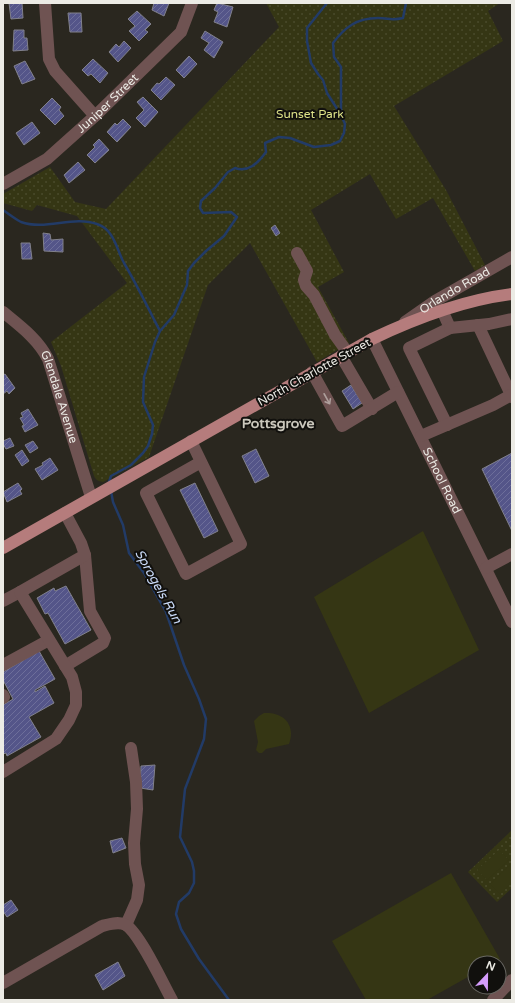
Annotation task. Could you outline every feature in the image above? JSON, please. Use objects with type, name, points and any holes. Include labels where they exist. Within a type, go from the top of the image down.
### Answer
[{"type":"main road","name":"North Charlotte Street","points":[[3,548],[372,339],[399,326],[442,310],[512,294]]},
{"type":"street","points":[[45,3],[49,59],[55,71],[95,116]]},
{"type":"street","name":"Juniper Street","points":[[3,184],[46,159],[95,116],[181,32],[192,3]]},
{"type":"street","points":[[297,253],[307,271],[304,280],[306,286],[314,295],[372,409]]},
{"type":"street","name":"Orlando Road","points":[[399,326],[435,301],[512,257]]},
{"type":"street","points":[[442,310],[450,328]]},
{"type":"street","name":"Glendale Avenue","points":[[3,312],[36,340],[43,348],[48,359],[92,497]]},
{"type":"street","points":[[447,425],[410,348],[450,328],[512,319]]},
{"type":"street","points":[[421,436],[512,396],[478,325]]},
{"type":"street","name":"School Road","points":[[372,339],[512,622]]},
{"type":"street","points":[[312,372],[342,426],[398,392]]},
{"type":"street","points":[[191,441],[241,544],[186,574],[146,493],[201,462]]},
{"type":"street","points":[[63,663],[103,643],[105,638],[90,612],[85,555],[81,543],[65,513]]},
{"type":"street","points":[[486,568],[512,554]]},
{"type":"street","points":[[3,601],[85,555]]},
{"type":"street","points":[[3,772],[56,739],[69,720],[76,705],[76,692],[72,677],[20,592]]},
{"type":"street","points":[[3,665],[49,640]]},
{"type":"street","points":[[121,924],[137,900],[139,885],[135,864],[134,843],[137,810],[136,782],[130,748]]},
{"type":"street","points":[[3,983],[102,926],[121,924],[138,938],[172,1000]]},
{"type":"street","points":[[493,1000],[512,980]]},
{"type":"green space","name":"Sunset Park","points":[[266,3],[500,3],[488,11],[503,41],[394,106],[446,190],[485,265],[475,271],[433,198],[396,219],[370,174],[311,210],[344,272],[318,287],[349,343],[317,362],[250,243],[208,285],[149,457],[103,482],[100,481],[94,476],[61,366],[51,342],[127,283],[77,216],[37,205],[32,211],[3,203],[3,194],[50,167],[75,202],[106,209],[279,27]]},
{"type":"green space","points":[[423,531],[479,650],[369,713],[314,597]]},
{"type":"green space","points":[[264,713],[271,713],[283,717],[287,721],[291,731],[291,737],[289,744],[266,749],[262,753],[259,753],[256,750],[258,742],[254,721]]},
{"type":"green space","points":[[512,830],[512,888],[497,902],[468,872]]},
{"type":"green space","points":[[499,850],[509,860],[487,880],[477,870]]},
{"type":"green space","points":[[512,863],[512,882],[500,894],[490,884]]},
{"type":"green space","points":[[451,873],[498,955],[467,955],[467,978],[427,1000],[366,1000],[332,941]]},
{"type":"building","points":[[9,3],[22,3],[23,18],[11,19]]},
{"type":"building","points":[[154,3],[169,3],[164,16],[152,10]]},
{"type":"building","points":[[217,3],[233,7],[227,27],[214,22],[218,12],[214,10]]},
{"type":"building","points":[[137,11],[151,24],[145,30],[148,32],[139,41],[129,31],[135,26],[128,19]]},
{"type":"building","points":[[68,13],[81,13],[82,32],[70,32]]},
{"type":"building","points":[[14,30],[24,30],[24,38],[27,38],[28,50],[13,51]]},
{"type":"building","points":[[205,31],[223,42],[214,58],[204,50],[209,43],[201,38]]},
{"type":"building","points":[[124,41],[131,48],[118,62],[109,52],[116,44],[119,47]]},
{"type":"building","points":[[189,56],[197,64],[184,78],[176,70]]},
{"type":"building","points":[[93,59],[108,73],[100,83],[91,74],[88,76],[82,70]]},
{"type":"building","points":[[25,61],[35,79],[22,84],[14,66]]},
{"type":"building","points":[[166,77],[175,85],[161,100],[151,90],[157,83],[159,84]]},
{"type":"building","points":[[143,97],[158,112],[145,127],[136,118],[144,110],[137,102]]},
{"type":"building","points":[[52,98],[61,107],[59,110],[64,116],[55,125],[40,110]]},
{"type":"building","points":[[123,119],[131,127],[117,142],[107,132],[115,123],[117,125]]},
{"type":"building","points":[[32,122],[40,133],[24,145],[16,133]]},
{"type":"building","points":[[99,139],[109,150],[95,163],[87,155],[95,147],[93,145]]},
{"type":"building","points":[[78,162],[85,170],[69,183],[64,175]]},
{"type":"building","points":[[275,225],[280,233],[276,236],[271,228]]},
{"type":"building","points":[[43,233],[50,234],[51,240],[63,239],[63,252],[44,251]]},
{"type":"building","points":[[21,243],[30,243],[32,259],[22,259]]},
{"type":"building","points":[[5,374],[15,388],[9,394],[7,391],[3,394],[3,375]]},
{"type":"building","points":[[351,385],[362,403],[353,409],[342,391]]},
{"type":"building","points":[[28,409],[38,425],[25,432],[22,426],[24,425],[20,418],[23,417],[21,413]]},
{"type":"building","points":[[10,438],[14,446],[6,449],[3,441]]},
{"type":"building","points":[[33,441],[38,448],[30,453],[25,445]]},
{"type":"building","points":[[256,449],[269,476],[255,483],[242,456]]},
{"type":"building","points":[[22,450],[29,461],[22,466],[15,455]]},
{"type":"building","points":[[512,453],[512,531],[482,469]]},
{"type":"building","points":[[50,458],[58,470],[42,480],[35,469],[43,465],[42,463]]},
{"type":"building","points":[[18,483],[22,489],[20,491],[22,494],[7,502],[3,492]]},
{"type":"building","points":[[195,483],[218,531],[204,538],[180,490]]},
{"type":"building","points":[[66,586],[91,630],[65,644],[48,613],[45,614],[37,598],[54,588],[55,591]]},
{"type":"building","points":[[39,651],[55,679],[35,690],[35,692],[45,686],[54,703],[29,717],[41,737],[7,756],[6,753],[3,754],[3,705],[13,699],[3,680],[3,672]]},
{"type":"building","points":[[155,765],[153,790],[140,788],[141,766]]},
{"type":"building","points":[[122,838],[126,848],[113,853],[110,841]]},
{"type":"building","points":[[11,900],[18,910],[7,917],[3,911],[3,905]]},
{"type":"building","points":[[118,962],[125,976],[103,990],[95,975]]},
{"type":"waterway","name":"Sprogels Run","points":[[109,482],[111,476],[131,465],[148,446],[153,425],[143,402],[144,377],[160,331],[174,315],[187,285],[188,271],[206,251],[224,236],[237,217],[231,212],[203,213],[200,208],[201,201],[215,188],[228,172],[235,168],[248,168],[260,160],[266,152],[265,143],[279,137],[290,138],[314,147],[331,145],[340,141],[344,133],[345,124],[341,115],[327,93],[323,80],[311,63],[307,41],[307,28],[327,3]]},
{"type":"waterway","points":[[341,115],[341,67],[334,57],[333,43],[342,32],[352,24],[371,18],[403,18],[406,3]]},
{"type":"waterway","points":[[3,210],[21,222],[30,224],[40,225],[79,221],[97,224],[105,228],[113,238],[122,260],[160,331]]},
{"type":"waterway","name":"Sprogels Run","points":[[111,491],[113,502],[123,525],[129,553],[144,573],[166,612],[184,665],[206,719],[204,739],[185,789],[180,837],[192,862],[194,883],[189,893],[179,902],[176,914],[181,929],[199,959],[229,1000]]},
{"type":"district","name":"Pottsgrove","points":[[278,423]]}]
